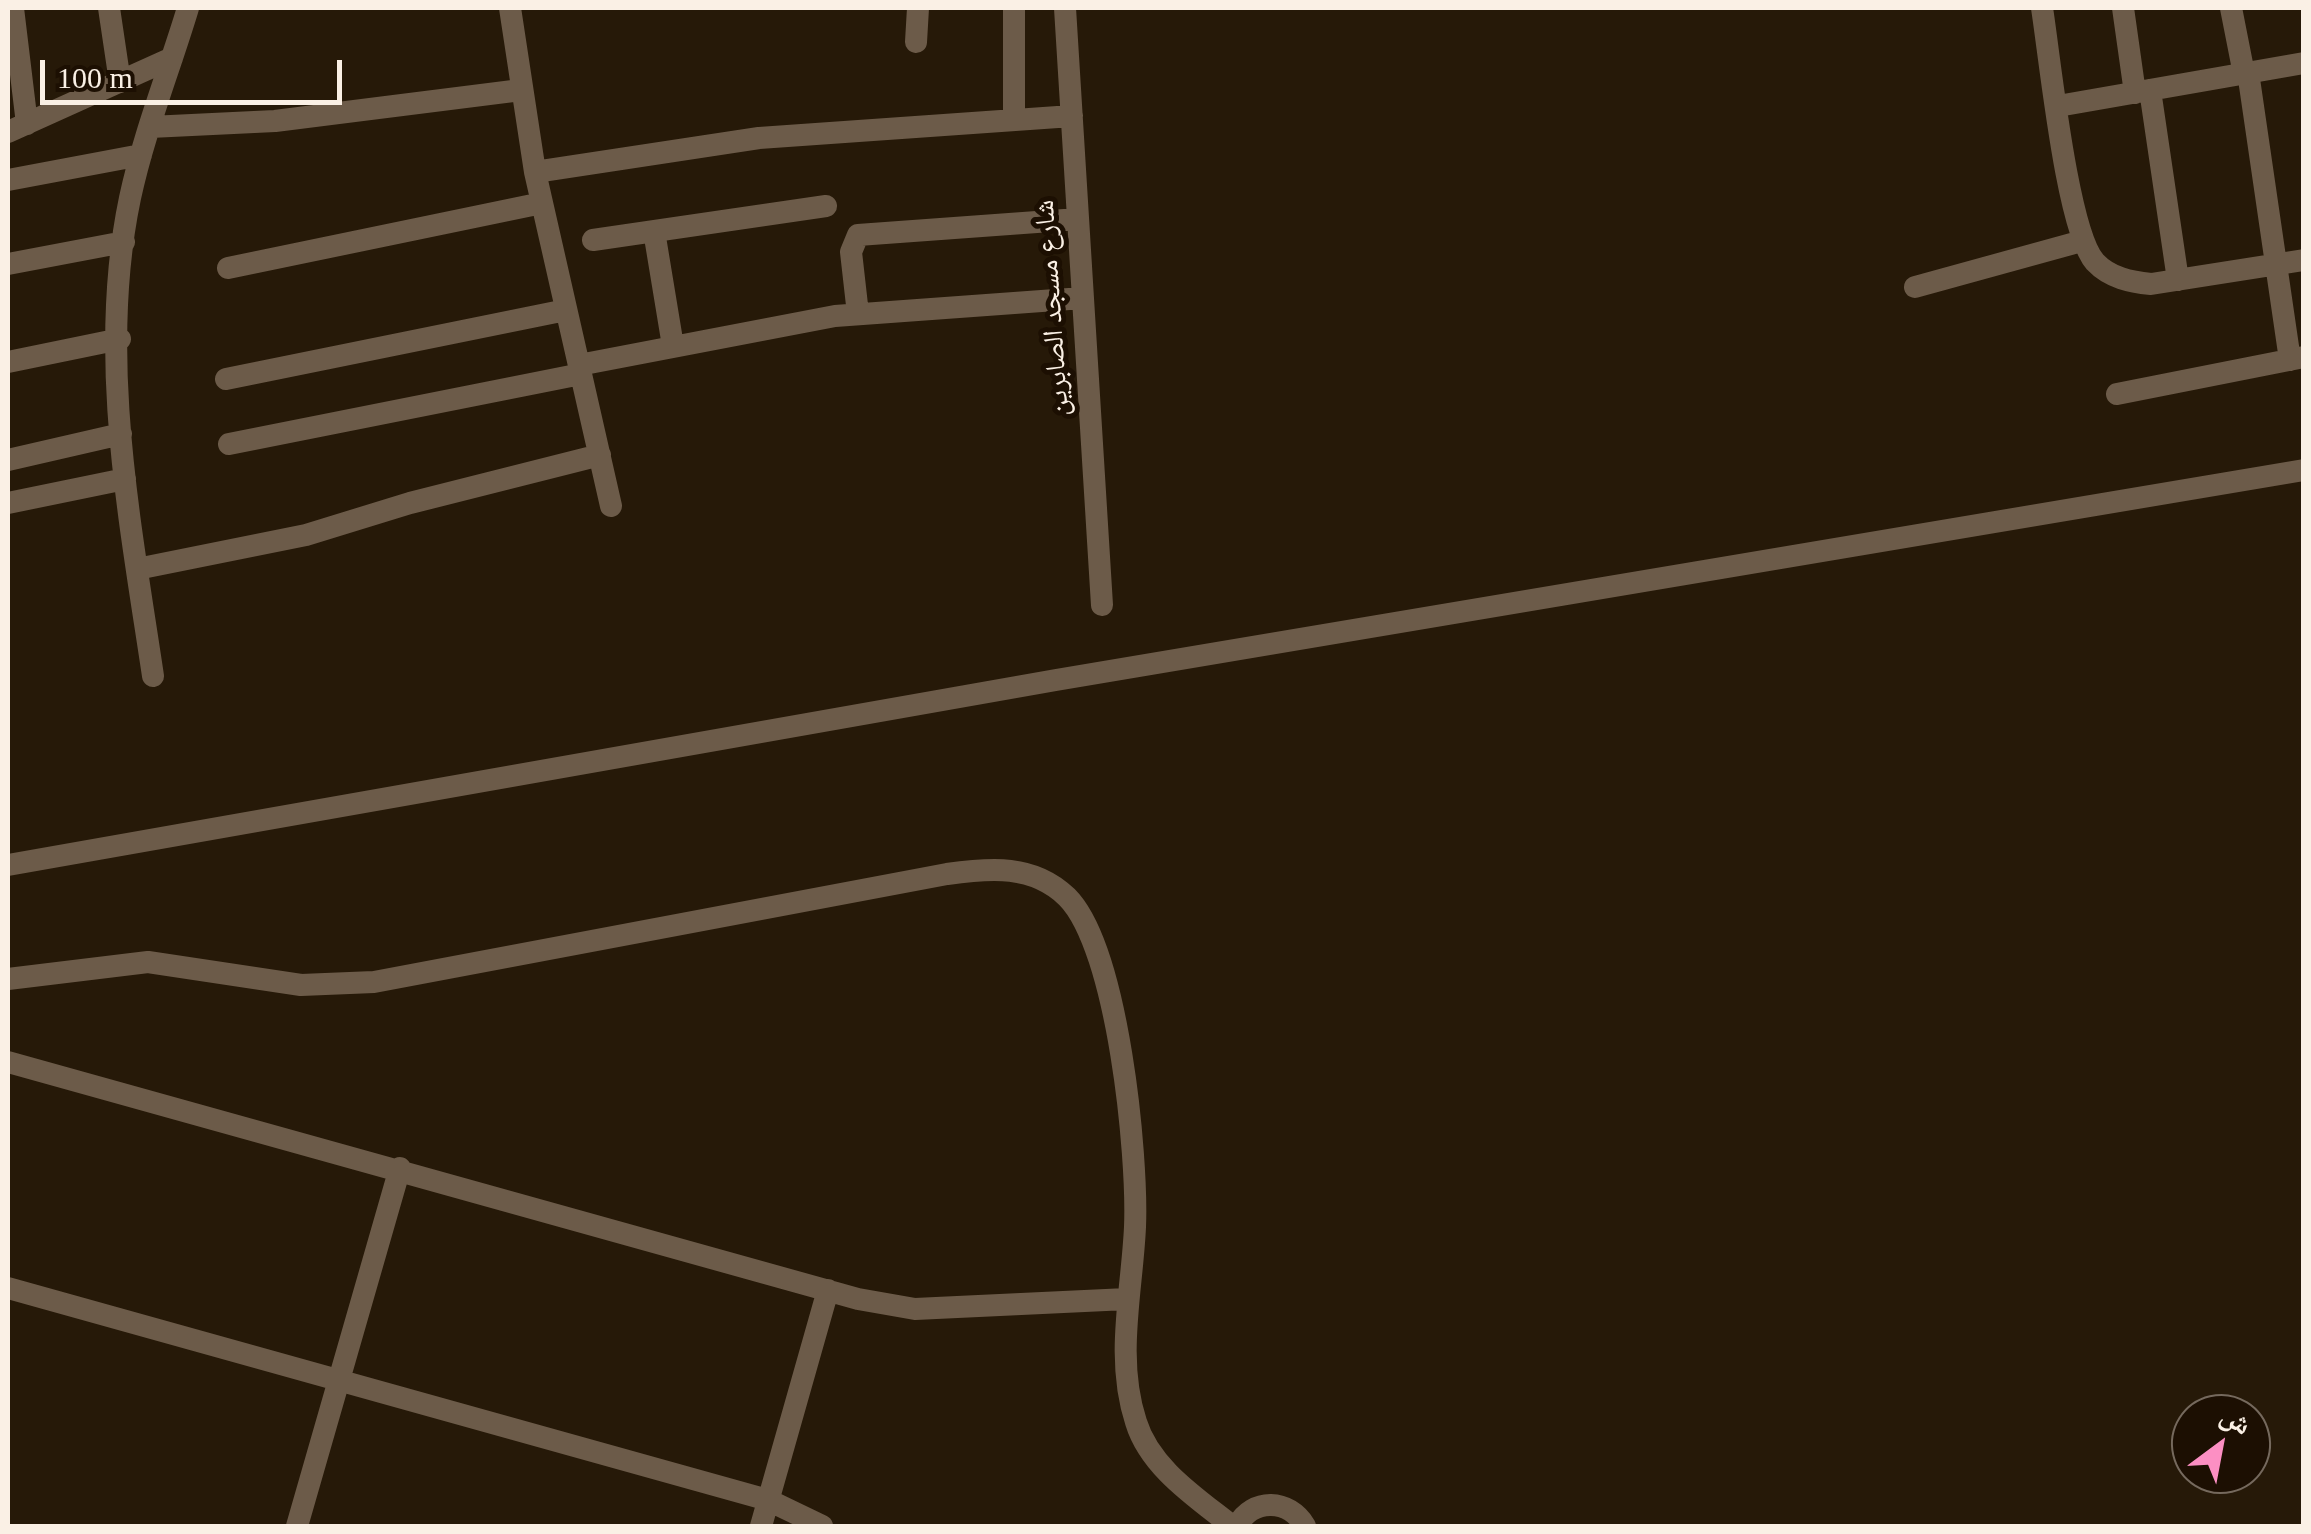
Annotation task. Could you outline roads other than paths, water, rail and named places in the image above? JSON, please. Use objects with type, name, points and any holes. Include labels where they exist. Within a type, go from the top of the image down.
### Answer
[{"type":"street","points":[[13,8],[17,128],[172,58]]},
{"type":"street","points":[[109,8],[120,82]]},
{"type":"street","points":[[153,676],[121,434],[124,242],[141,156],[188,8]]},
{"type":"street","points":[[510,8],[534,172],[611,506]]},
{"type":"street","points":[[916,42],[918,8]]},
{"type":"street","points":[[1014,8],[1014,119]]},
{"type":"street","name":"شارع مسجد الصابرين","points":[[1065,8],[1102,605]]},
{"type":"street","points":[[2042,8],[2082,241],[2096,263],[2112,275],[2151,284],[2304,260]]},
{"type":"street","points":[[2123,8],[2178,280]]},
{"type":"street","points":[[2117,394],[2297,358],[2276,264],[2246,73],[2231,8]]},
{"type":"street","points":[[2058,106],[2304,63]]},
{"type":"street","points":[[150,127],[310,117],[521,90]]},
{"type":"street","points":[[534,172],[759,138],[1072,116]]},
{"type":"street","points":[[8,180],[141,156]]},
{"type":"street","points":[[228,268],[542,203]]},
{"type":"street","points":[[593,240],[826,206]]},
{"type":"street","points":[[858,314],[851,252],[858,236],[1078,219]]},
{"type":"street","points":[[654,231],[673,346]]},
{"type":"street","points":[[1914,287],[2082,241]]},
{"type":"street","points":[[8,264],[124,242]]},
{"type":"street","points":[[229,444],[580,370],[673,346],[858,314],[1083,298]]},
{"type":"street","points":[[226,380],[566,310]]},
{"type":"street","points":[[8,362],[120,339]]},
{"type":"street","points":[[8,460],[121,434]]},
{"type":"street","points":[[138,569],[306,535],[410,503],[600,455]]},
{"type":"street","points":[[8,865],[1056,680],[2304,470]]},
{"type":"street","points":[[8,503],[125,479]]},
{"type":"street","points":[[8,979],[148,962],[301,984],[374,982],[991,867],[1046,880],[1070,899],[1103,975],[1135,1158],[1135,1230],[1127,1299],[1126,1355],[1136,1424],[1170,1474],[1234,1526],[1248,1511],[1270,1504],[1291,1510],[1308,1523]]},
{"type":"street","points":[[8,1062],[828,1290],[916,1309],[1127,1299]]},
{"type":"street","points":[[297,1526],[400,1168]]},
{"type":"street","points":[[8,1288],[768,1500],[822,1526]]},
{"type":"street","points":[[761,1526],[828,1290]]}]
